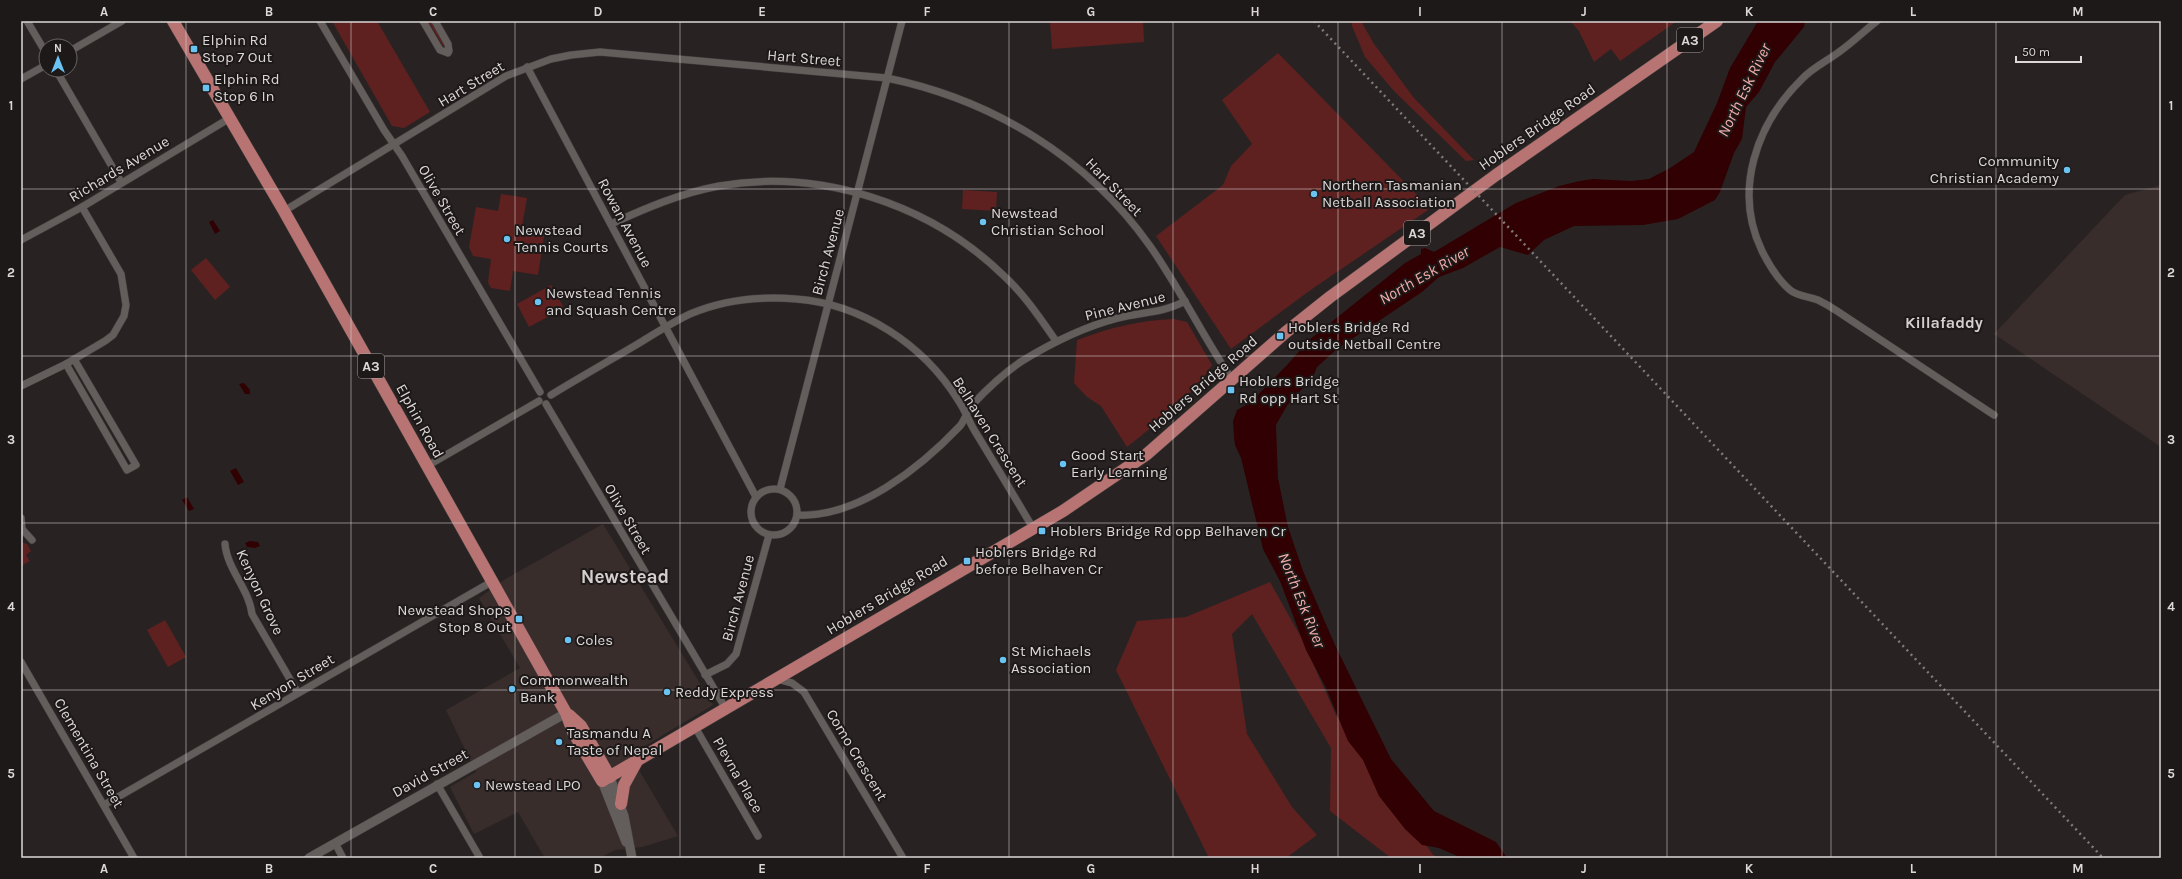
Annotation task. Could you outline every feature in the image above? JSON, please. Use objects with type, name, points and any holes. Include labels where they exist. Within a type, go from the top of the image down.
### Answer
[{"type":"highway","name":"Elphin Road","points":[[173,21],[284,211],[493,581],[566,713],[573,732],[606,779]]},
{"type":"highway","name":"Hoblers Bridge Road","points":[[606,779],[1100,488],[1147,454],[1286,332],[1330,297],[1496,175],[1662,58],[1718,21]]},
{"type":"highway","points":[[621,804],[624,785],[638,761]]},
{"type":"street","points":[[27,21],[38,40]]},
{"type":"street","points":[[78,46],[122,21]]},
{"type":"street","name":"Olive Street","points":[[320,21],[540,392]]},
{"type":"street","points":[[423,21],[440,50],[448,53],[448,44],[435,21]]},
{"type":"street","name":"Birch Avenue","points":[[780,489],[902,21]]},
{"type":"street","points":[[1877,21],[1841,51],[1802,78],[1768,125],[1754,158],[1749,176],[1748,197],[1758,243],[1771,270],[1791,291],[1818,300],[1837,311],[1994,415]]},
{"type":"street","name":"Hart Street","points":[[284,211],[506,76],[527,67],[571,54],[600,52],[887,78],[925,86],[1003,118],[1039,139],[1073,164],[1119,208],[1143,236],[1233,380]]},
{"type":"street","name":"Rowan Avenue","points":[[527,67],[664,327],[756,497]]},
{"type":"street","points":[[21,80],[38,70]]},
{"type":"street","points":[[61,78],[121,182]]},
{"type":"street","name":"Richards Avenue","points":[[21,240],[82,207],[121,182],[230,118]]},
{"type":"street","points":[[611,224],[666,200],[720,186],[786,182],[808,184],[857,193],[918,215],[947,231],[978,252],[1004,275],[1026,300],[1056,341]]},
{"type":"street","points":[[21,386],[66,364],[114,335],[124,316],[126,305],[121,274],[82,207]]},
{"type":"street","name":"Belhaven Crescent","points":[[551,395],[664,327],[706,308],[748,299],[787,298],[827,304],[868,319],[906,342],[920,354],[939,375],[958,400],[1034,528]]},
{"type":"street","name":"Pine Avenue","points":[[798,515],[813,516],[863,500],[884,489],[905,475],[930,455],[961,424],[967,416],[971,406],[1009,371],[1056,341],[1090,326],[1119,318],[1171,309],[1185,301]]},
{"type":"street","points":[[66,364],[127,470],[136,465],[74,359]]},
{"type":"street","points":[[546,391],[551,395],[551,400],[546,404],[539,401],[538,396],[540,392],[546,391]]},
{"type":"street","points":[[427,466],[539,401]]},
{"type":"street","name":"Olive Street","points":[[546,404],[726,709]]},
{"type":"street","points":[[780,489],[792,496],[798,508],[796,522],[785,533],[769,535],[756,526],[752,519],[751,511],[756,497],[767,490],[780,489]]},
{"type":"street","points":[[21,518],[21,528],[32,540]]},
{"type":"street","name":"Birch Avenue","points":[[705,675],[727,664],[736,654],[769,535]]},
{"type":"street","name":"Kenyon Grove","points":[[225,544],[225,550],[236,576],[251,604],[252,614],[298,693]]},
{"type":"street","name":"Kenyon Street","points":[[104,805],[493,581]]},
{"type":"street","name":"Clementina Street","points":[[21,662],[134,858]]},
{"type":"street","name":"Como Crescent","points":[[777,679],[792,683],[804,692],[903,858]]},
{"type":"street","name":"David Street","points":[[309,858],[437,784],[566,713]]},
{"type":"street","name":"Plevna Place","points":[[695,727],[758,836]]},
{"type":"street","points":[[606,779],[621,804],[632,858],[606,779]]},
{"type":"street","points":[[437,784],[480,858]]},
{"type":"street","points":[[335,843],[343,858]]},
{"type":"shaded area","points":[[332,21],[377,21],[430,112],[404,128],[392,126]]},
{"type":"shaded area","points":[[428,21],[432,21],[446,44],[445,47],[443,46]]},
{"type":"shaded area","points":[[1050,21],[1143,21],[1144,42],[1052,49]]},
{"type":"shaded area","points":[[1352,21],[1361,21],[1374,44],[1414,98],[1474,160],[1466,161],[1394,91],[1365,57],[1352,26]]},
{"type":"shaded area","points":[[1570,21],[1677,21],[1620,61],[1611,49],[1594,62],[1579,31]]},
{"type":"shaded area","name":"Northern Tasmanian Netball Association","points":[[1278,53],[1424,202],[1428,210],[1312,289],[1231,349],[1156,236],[1223,185],[1231,166],[1252,144],[1222,100]]},
{"type":"shaded area","points":[[2161,185],[2161,447],[1994,334],[2125,195]]},
{"type":"shaded area","points":[[963,190],[997,192],[996,211],[962,209]]},
{"type":"shaded area","name":"Newstead Tennis Courts","points":[[501,194],[527,198],[522,226],[545,230],[538,275],[513,271],[510,291],[491,288],[488,282],[491,259],[473,256],[469,247],[476,207],[498,211]]},
{"type":"shaded area","points":[[206,258],[230,287],[215,300],[191,270]]},
{"type":"shaded area","points":[[551,285],[564,308],[529,327],[517,304]]},
{"type":"shaded area","points":[[1174,319],[1187,322],[1212,365],[1204,377],[1184,399],[1127,447],[1101,406],[1087,397],[1074,383],[1077,340],[1125,325]]},
{"type":"shaded area","points":[[603,524],[713,705],[630,755],[678,836],[642,847],[615,850],[599,858],[545,858],[518,812],[474,834],[450,787],[476,772],[446,710],[520,668],[479,598],[507,578]]},
{"type":"shaded area","points":[[21,542],[27,544],[31,551],[26,555],[30,561],[21,566]]},
{"type":"shaded area","points":[[1270,582],[1302,639],[1336,715],[1433,855],[1441,858],[1391,858],[1330,811],[1331,748],[1252,614],[1232,634],[1247,734],[1292,807],[1317,835],[1286,858],[1209,858],[1116,670],[1137,621],[1186,617]]},
{"type":"shaded area","points":[[165,620],[186,657],[168,667],[147,630]]},
{"type":"water","name":"North Esk River","points":[[1758,21],[1805,21],[1804,27],[1775,62],[1759,92],[1746,107],[1742,139],[1734,153],[1720,192],[1715,200],[1678,219],[1643,225],[1574,226],[1544,240],[1528,255],[1500,247],[1463,268],[1439,277],[1422,292],[1337,349],[1317,367],[1313,377],[1288,404],[1276,425],[1278,478],[1288,527],[1303,571],[1335,645],[1391,759],[1434,811],[1496,842],[1507,858],[1462,858],[1439,848],[1422,845],[1405,829],[1379,796],[1363,760],[1348,741],[1325,686],[1306,650],[1280,581],[1263,549],[1241,458],[1235,445],[1233,421],[1237,410],[1250,403],[1309,340],[1405,263],[1421,254],[1421,249],[1425,248],[1434,252],[1516,203],[1559,186],[1593,179],[1631,181],[1649,179],[1670,168],[1694,152],[1717,103],[1730,68]]},
{"type":"water","points":[[213,220],[220,231],[215,234],[209,222]]},
{"type":"water","points":[[244,383],[250,390],[250,394],[245,394],[239,384]]},
{"type":"water","points":[[236,468],[244,482],[238,485],[230,471]]},
{"type":"water","points":[[187,497],[194,509],[189,511],[182,500]]},
{"type":"water","points":[[250,541],[258,542],[260,546],[255,548],[247,547],[245,543]]},
{"type":"railway","points":[[1314,21],[2103,858]]},
{"type":"place","name":"Elphin Rd Stop 7 Out","points":[[194,49]]},
{"type":"place","name":"Elphin Rd Stop 6 In","points":[[206,88]]},
{"type":"place","name":"Community Christian Academy","points":[[2067,170]]},
{"type":"place","name":"Northern Tasmanian Netball Association","points":[[1314,194]]},
{"type":"place","name":"Newstead Christian School","points":[[983,222]]},
{"type":"place","name":"Newstead Tennis Courts","points":[[507,239]]},
{"type":"place","name":"Newstead Tennis and Squash Centre","points":[[538,302]]},
{"type":"place","name":"Hoblers Bridge Rd outside Netball Centre","points":[[1280,336]]},
{"type":"place","name":"Hoblers Bridge Rd opp Hart St","points":[[1231,390]]},
{"type":"place","name":"Good Start Early Learning","points":[[1063,464]]},
{"type":"place","name":"Hoblers Bridge Rd opp Belhaven Cr","points":[[1042,531]]},
{"type":"place","name":"Hoblers Bridge Rd before Belhaven Cr","points":[[967,561]]},
{"type":"place","name":"Newstead Shops Stop 8 Out","points":[[519,619]]},
{"type":"place","name":"Coles","points":[[568,640]]},
{"type":"place","name":"St Michaels Association","points":[[1003,660]]},
{"type":"place","name":"Commonwealth Bank","points":[[512,689]]},
{"type":"place","name":"Reddy Express","points":[[667,692]]},
{"type":"place","name":"Tasmandu A Taste of Nepal","points":[[559,742]]},
{"type":"place","name":"Newstead LPO","points":[[477,785]]},
{"type":"district","name":"Killafaddy","points":[[1944,322]]},
{"type":"district","name":"Newstead","points":[[625,577]]}]
